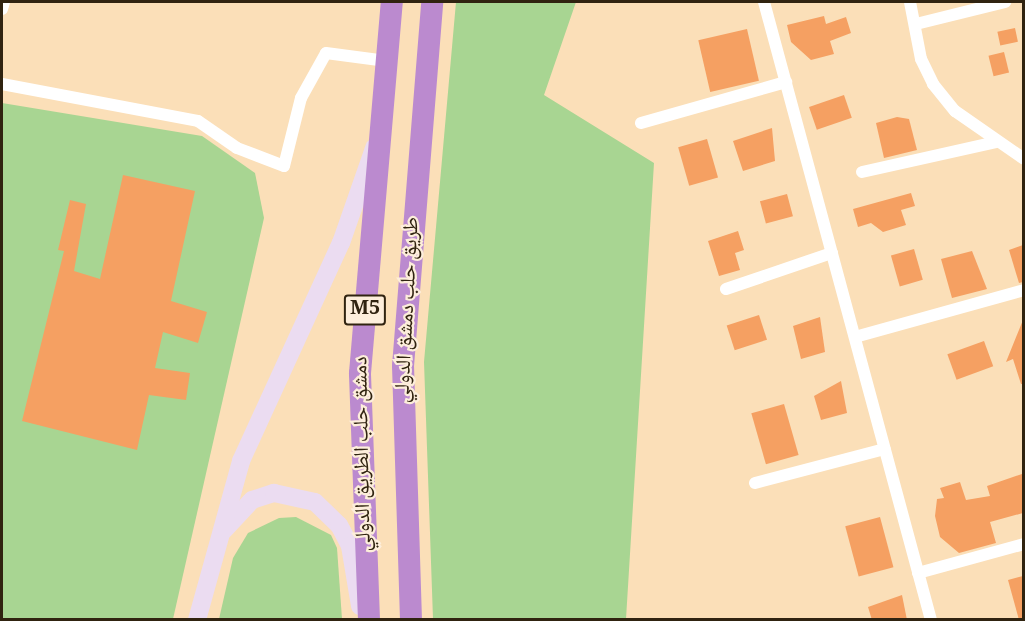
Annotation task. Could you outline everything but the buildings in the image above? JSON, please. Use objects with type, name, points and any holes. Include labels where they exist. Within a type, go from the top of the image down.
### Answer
[{"type":"highway","name":"دمشق حلب الطريق الدولي","points":[[369,620],[360,373],[379,134],[393,2]]},
{"type":"highway","name":"طريق حلب دمشق الدولي","points":[[411,620],[403,366],[432,2]]},
{"type":"main road","points":[[197,620],[214,547],[241,461],[341,243],[379,134]]},
{"type":"main road","points":[[214,547],[233,516],[252,500],[274,493],[315,502],[339,525],[350,546],[363,620]]},
{"type":"street","points":[[2,9],[4,2]]},
{"type":"street","points":[[764,2],[931,620]]},
{"type":"street","points":[[910,2],[921,58],[933,84],[955,111],[1023,159]]},
{"type":"street","points":[[916,24],[1005,2]]},
{"type":"street","points":[[2,84],[198,121],[237,148],[284,166],[301,98],[326,53],[387,61]]},
{"type":"street","points":[[641,123],[786,82]]},
{"type":"street","points":[[862,172],[996,142]]},
{"type":"street","points":[[726,289],[832,253]]},
{"type":"street","points":[[855,337],[1023,290]]},
{"type":"street","points":[[755,483],[885,449]]},
{"type":"street","points":[[918,573],[1023,544]]},
{"type":"green space","points":[[456,2],[576,2],[544,95],[654,163],[626,619],[433,619],[424,362]]},
{"type":"green space","points":[[2,103],[202,136],[255,173],[264,218],[173,619],[2,619]]},
{"type":"green space","points":[[296,517],[331,535],[337,548],[342,619],[219,619],[233,558],[248,533],[279,518]]}]
